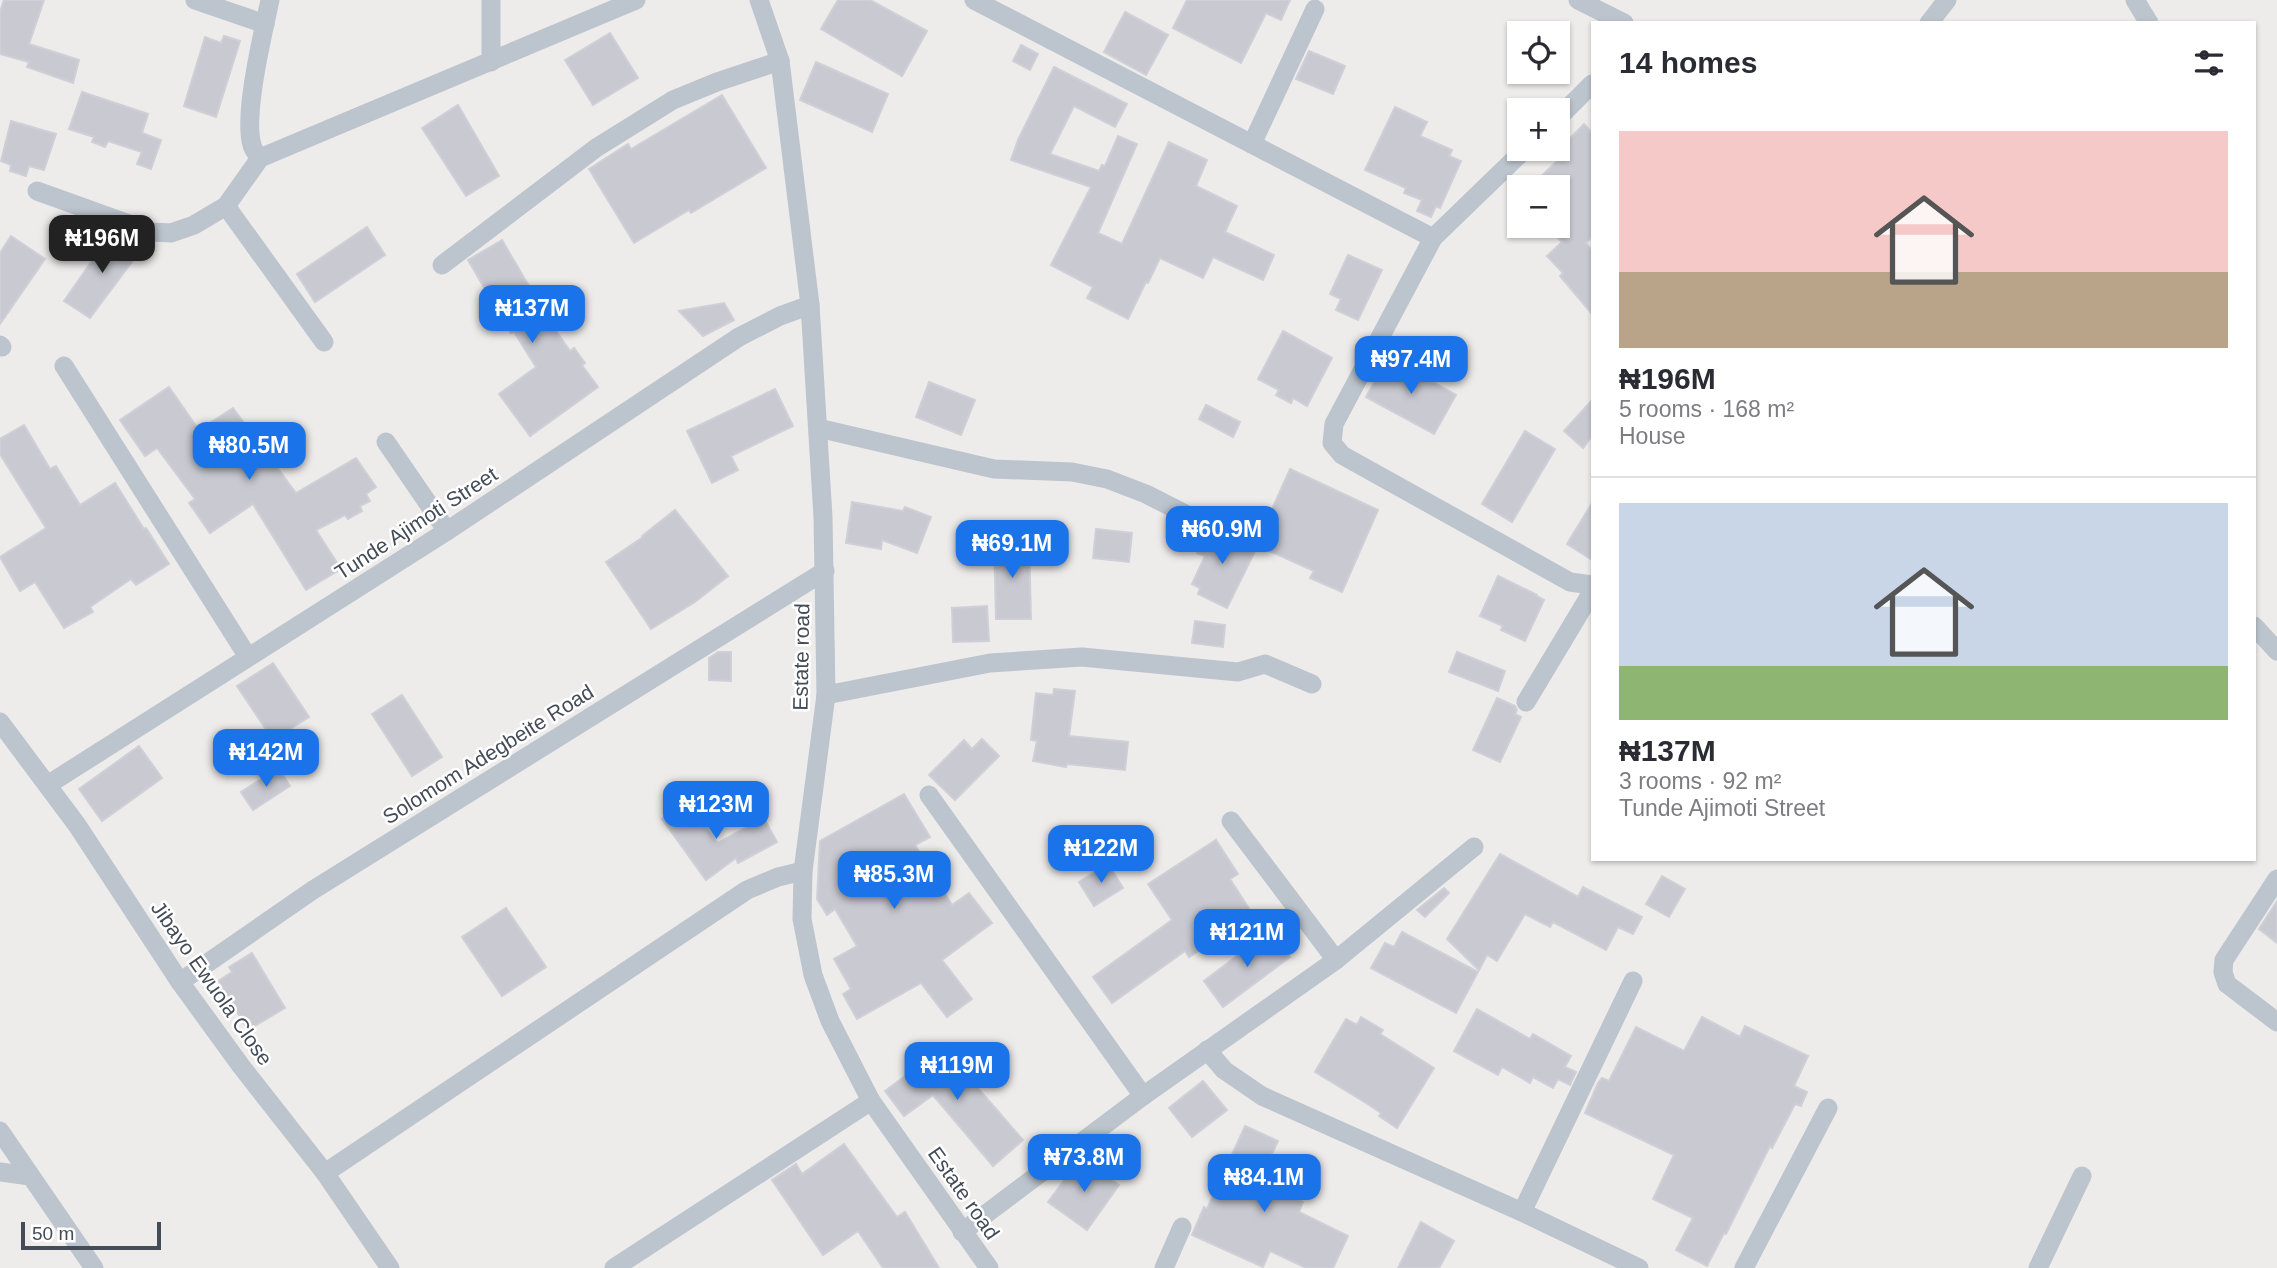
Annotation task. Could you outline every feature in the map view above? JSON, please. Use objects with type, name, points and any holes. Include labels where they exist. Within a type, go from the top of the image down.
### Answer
[{"type":"street","points":[[195,0],[265,24]]},
{"type":"street","points":[[260,158],[252,147],[250,120],[270,0]]},
{"type":"street","points":[[491,0],[491,62]]},
{"type":"street","points":[[37,191],[151,232],[171,233],[194,225],[226,206],[260,158],[636,0]]},
{"type":"street","name":"Estate road","points":[[759,0],[780,61],[810,305],[825,571],[826,695],[803,871],[802,919],[813,975],[830,1021],[871,1101],[989,1268]]},
{"type":"street","points":[[974,0],[1433,238]]},
{"type":"street","points":[[1578,0],[1620,21]]},
{"type":"street","points":[[1931,21],[1947,0]]},
{"type":"street","points":[[2135,0],[2148,21]]},
{"type":"street","points":[[1252,144],[1315,9]]},
{"type":"street","points":[[442,265],[596,148],[673,100],[780,61]]},
{"type":"street","points":[[1570,106],[1591,85]]},
{"type":"street","points":[[1513,161],[1433,238],[1334,424],[1332,443],[1342,455],[1570,582],[1591,585]]},
{"type":"street","points":[[226,206],[324,342]]},
{"type":"street","name":"Tunde Ajimoti Street","points":[[49,784],[447,531],[739,337],[780,316],[810,305]]},
{"type":"street","points":[[64,366],[248,657]]},
{"type":"street","points":[[818,428],[994,469],[1072,472],[1107,479],[1146,494],[1201,522]]},
{"type":"street","points":[[386,442],[447,531]]},
{"type":"street","name":"Solomom Adegbeite Road","points":[[180,982],[313,890],[825,571]]},
{"type":"street","points":[[1526,702],[1591,594]]},
{"type":"street","points":[[2256,627],[2277,651]]},
{"type":"street","points":[[826,695],[990,663],[1082,657],[1238,672],[1265,664],[1312,684]]},
{"type":"street","name":"Jibayo Ewuola Close","points":[[0,722],[49,784],[180,982],[325,1174],[390,1268]]},
{"type":"street","points":[[929,795],[1143,1096]]},
{"type":"street","points":[[1231,821],[1336,960]]},
{"type":"street","points":[[962,1232],[1143,1096],[1336,960],[1475,847]]},
{"type":"street","points":[[325,1174],[747,890],[778,877],[803,871]]},
{"type":"street","points":[[2277,879],[2224,960],[2222,972],[2227,984],[2277,1022]]},
{"type":"street","points":[[1522,1212],[1633,981]]},
{"type":"street","points":[[1208,1050],[1224,1070],[1262,1096],[1522,1212],[1639,1268]]},
{"type":"street","points":[[614,1268],[871,1101]]},
{"type":"street","points":[[1744,1268],[1828,1108]]},
{"type":"street","points":[[0,1131],[94,1268]]},
{"type":"street","points":[[0,1172],[30,1176]]},
{"type":"street","points":[[2038,1268],[2082,1176]]},
{"type":"street","points":[[1164,1268],[1182,1227]]},
{"type":"building","points":[[4,0],[44,0],[29,44],[79,60],[73,83],[27,67],[29,62],[0,54],[0,12]]},
{"type":"building","points":[[838,0],[870,0],[927,31],[902,76],[821,29]]},
{"type":"building","points":[[1187,0],[1290,0],[1281,20],[1266,13],[1241,63],[1173,28]]},
{"type":"building","points":[[1125,12],[1168,35],[1146,75],[1104,52]]},
{"type":"building","points":[[610,33],[638,78],[593,105],[565,60]]},
{"type":"building","points":[[224,36],[240,41],[216,117],[184,106],[205,37],[221,43]]},
{"type":"building","points":[[1021,45],[1038,54],[1030,70],[1013,61]]},
{"type":"building","points":[[1309,51],[1345,66],[1333,94],[1296,79]]},
{"type":"building","points":[[816,62],[888,94],[872,132],[800,100]]},
{"type":"building","points":[[1054,67],[1127,104],[1115,127],[1074,106],[1050,154],[1099,171],[1102,165],[1105,166],[1118,136],[1137,144],[1098,233],[1122,244],[1169,142],[1207,160],[1196,186],[1237,206],[1225,232],[1274,255],[1263,280],[1213,257],[1203,278],[1160,258],[1128,319],[1087,298],[1093,287],[1051,265],[1091,187],[1011,160]]},
{"type":"building","points":[[82,92],[148,114],[142,133],[161,140],[151,169],[137,164],[142,152],[108,141],[105,147],[92,142],[94,137],[69,129]]},
{"type":"building","points":[[722,95],[766,168],[634,243],[589,169],[628,144],[631,149]]},
{"type":"building","points":[[458,105],[499,176],[466,196],[422,128]]},
{"type":"building","points":[[1395,107],[1427,122],[1420,136],[1452,150],[1449,156],[1461,161],[1440,208],[1436,206],[1431,217],[1417,211],[1422,200],[1404,193],[1406,188],[1365,170]]},
{"type":"building","points":[[11,121],[56,134],[44,170],[29,166],[26,176],[10,171],[11,165],[1,161]]},
{"type":"building","points":[[1584,124],[1591,132],[1591,238],[1586,243],[1591,250],[1591,313],[1560,276],[1563,273],[1547,256],[1562,242],[1558,238],[1570,238],[1570,175],[1542,175],[1557,161],[1570,161],[1570,138]]},
{"type":"building","points":[[367,227],[385,255],[315,302],[297,274]]},
{"type":"building","points":[[113,231],[140,251],[90,318],[64,301]]},
{"type":"building","points":[[11,236],[45,259],[0,324],[0,253]]},
{"type":"building","points":[[502,240],[550,322],[570,351],[574,348],[598,387],[530,436],[499,394],[536,367],[514,332],[511,333],[468,260]]},
{"type":"building","points":[[1348,255],[1382,270],[1358,320],[1336,310],[1341,299],[1330,294]]},
{"type":"building","points":[[724,303],[734,320],[703,336],[679,311]]},
{"type":"building","points":[[1283,331],[1332,358],[1307,406],[1293,398],[1291,403],[1276,395],[1279,390],[1258,379]]},
{"type":"building","points":[[1388,357],[1456,395],[1434,434],[1366,397]]},
{"type":"building","points":[[929,382],[975,400],[961,435],[916,417]]},
{"type":"building","points":[[169,387],[199,430],[233,408],[296,493],[356,458],[376,487],[366,494],[370,501],[360,506],[362,511],[348,519],[345,515],[316,530],[341,569],[306,590],[253,504],[210,533],[189,503],[195,499],[157,448],[145,456],[120,420]]},
{"type":"building","points":[[775,389],[793,426],[731,456],[738,470],[712,483],[687,431]]},
{"type":"building","points":[[1591,401],[1591,437],[1583,448],[1564,431]]},
{"type":"building","points":[[1206,405],[1240,422],[1233,437],[1199,419]]},
{"type":"building","points":[[24,425],[50,469],[56,466],[80,505],[115,483],[169,564],[136,585],[131,579],[90,607],[93,612],[64,628],[35,582],[20,591],[0,557],[46,528],[0,454],[0,439]]},
{"type":"building","points":[[1525,431],[1555,449],[1512,522],[1482,504]]},
{"type":"building","points":[[1290,469],[1378,510],[1342,592],[1310,578],[1314,571],[1256,545]]},
{"type":"building","points":[[852,502],[903,511],[905,507],[931,517],[917,553],[882,540],[881,549],[846,543]]},
{"type":"building","points":[[1591,505],[1591,559],[1567,544]]},
{"type":"building","points":[[675,510],[728,576],[695,602],[651,629],[606,562],[643,537]]},
{"type":"building","points":[[1212,526],[1257,547],[1227,608],[1198,594],[1200,588],[1192,584],[1205,556],[1197,553]]},
{"type":"building","points":[[1096,529],[1132,533],[1129,562],[1093,558]]},
{"type":"building","points":[[994,541],[1029,541],[1031,619],[996,619]]},
{"type":"building","points":[[1498,576],[1544,600],[1525,641],[1501,630],[1503,626],[1480,616]]},
{"type":"building","points":[[987,606],[989,641],[953,642],[952,608]]},
{"type":"building","points":[[1195,621],[1225,625],[1223,647],[1192,643]]},
{"type":"building","points":[[718,652],[731,652],[731,681],[709,680],[709,658]]},
{"type":"building","points":[[1457,652],[1505,671],[1498,691],[1449,672]]},
{"type":"building","points":[[273,663],[309,717],[273,740],[237,686]]},
{"type":"building","points":[[1054,689],[1075,691],[1069,736],[1128,742],[1125,770],[1067,764],[1066,767],[1033,761],[1037,741],[1031,740],[1036,693],[1053,695]]},
{"type":"building","points":[[402,695],[442,757],[412,776],[372,714]]},
{"type":"building","points":[[1497,698],[1515,706],[1515,714],[1521,717],[1500,762],[1473,750]]},
{"type":"building","points":[[982,739],[999,756],[955,800],[929,775],[964,740],[972,749]]},
{"type":"building","points":[[139,746],[162,778],[102,821],[79,789]]},
{"type":"building","points":[[278,768],[290,786],[253,810],[241,792]]},
{"type":"building","points":[[904,794],[930,837],[915,845],[952,905],[969,893],[992,923],[942,960],[972,999],[947,1017],[921,983],[857,1019],[843,994],[851,989],[834,959],[857,946],[835,909],[827,915],[817,899],[820,841]]},
{"type":"building","points":[[686,801],[718,843],[764,818],[777,842],[738,863],[736,858],[706,880],[662,819]]},
{"type":"building","points":[[1216,840],[1238,874],[1230,879],[1253,915],[1189,957],[1185,951],[1112,1003],[1093,977],[1172,920],[1148,884]]},
{"type":"building","points":[[1500,854],[1578,897],[1583,887],[1642,917],[1633,934],[1618,927],[1606,950],[1553,922],[1550,927],[1525,914],[1497,961],[1487,955],[1479,970],[1447,939]]},
{"type":"building","points":[[1108,864],[1123,888],[1094,906],[1079,882]]},
{"type":"building","points":[[1662,876],[1685,889],[1669,917],[1646,904]]},
{"type":"building","points":[[1444,888],[1449,893],[1425,917],[1417,910]]},
{"type":"building","points":[[2277,901],[2277,943],[2259,929]]},
{"type":"building","points":[[506,908],[546,967],[502,996],[462,937]]},
{"type":"building","points":[[1270,931],[1290,957],[1223,1007],[1204,981]]},
{"type":"building","points":[[1402,932],[1478,972],[1456,1013],[1371,968],[1385,943],[1394,947]]},
{"type":"building","points":[[252,953],[285,1008],[248,1030],[218,981],[232,972],[229,967]]},
{"type":"building","points":[[1477,1009],[1530,1039],[1533,1034],[1571,1056],[1565,1067],[1576,1072],[1570,1085],[1558,1079],[1553,1088],[1533,1077],[1530,1083],[1502,1067],[1498,1075],[1454,1051]]},
{"type":"building","points":[[1361,1017],[1383,1030],[1380,1034],[1434,1068],[1397,1128],[1379,1116],[1381,1113],[1315,1072],[1346,1019],[1357,1025]]},
{"type":"building","points":[[1702,1017],[1740,1037],[1745,1026],[1808,1056],[1794,1086],[1807,1092],[1801,1106],[1795,1104],[1772,1148],[1770,1146],[1707,1266],[1676,1250],[1693,1218],[1653,1199],[1674,1155],[1585,1113],[1598,1083],[1602,1078],[1609,1081],[1636,1027],[1684,1051]]},
{"type":"building","points":[[950,1043],[968,1068],[964,1072],[1023,1140],[993,1166],[933,1095],[904,1116],[885,1091]]},
{"type":"building","points":[[1203,1081],[1227,1110],[1192,1137],[1169,1108]]},
{"type":"building","points":[[1245,1126],[1278,1141],[1259,1181],[1303,1202],[1299,1212],[1348,1236],[1333,1268],[1306,1268],[1270,1251],[1263,1267],[1192,1235],[1204,1207],[1207,1209]]},
{"type":"building","points":[[844,1144],[897,1217],[905,1212],[939,1268],[883,1268],[858,1231],[823,1255],[772,1180],[796,1164],[802,1174]]},
{"type":"building","points":[[1081,1158],[1119,1185],[1087,1230],[1048,1202]]},
{"type":"building","points":[[1421,1222],[1454,1241],[1439,1268],[1398,1268]]}]
